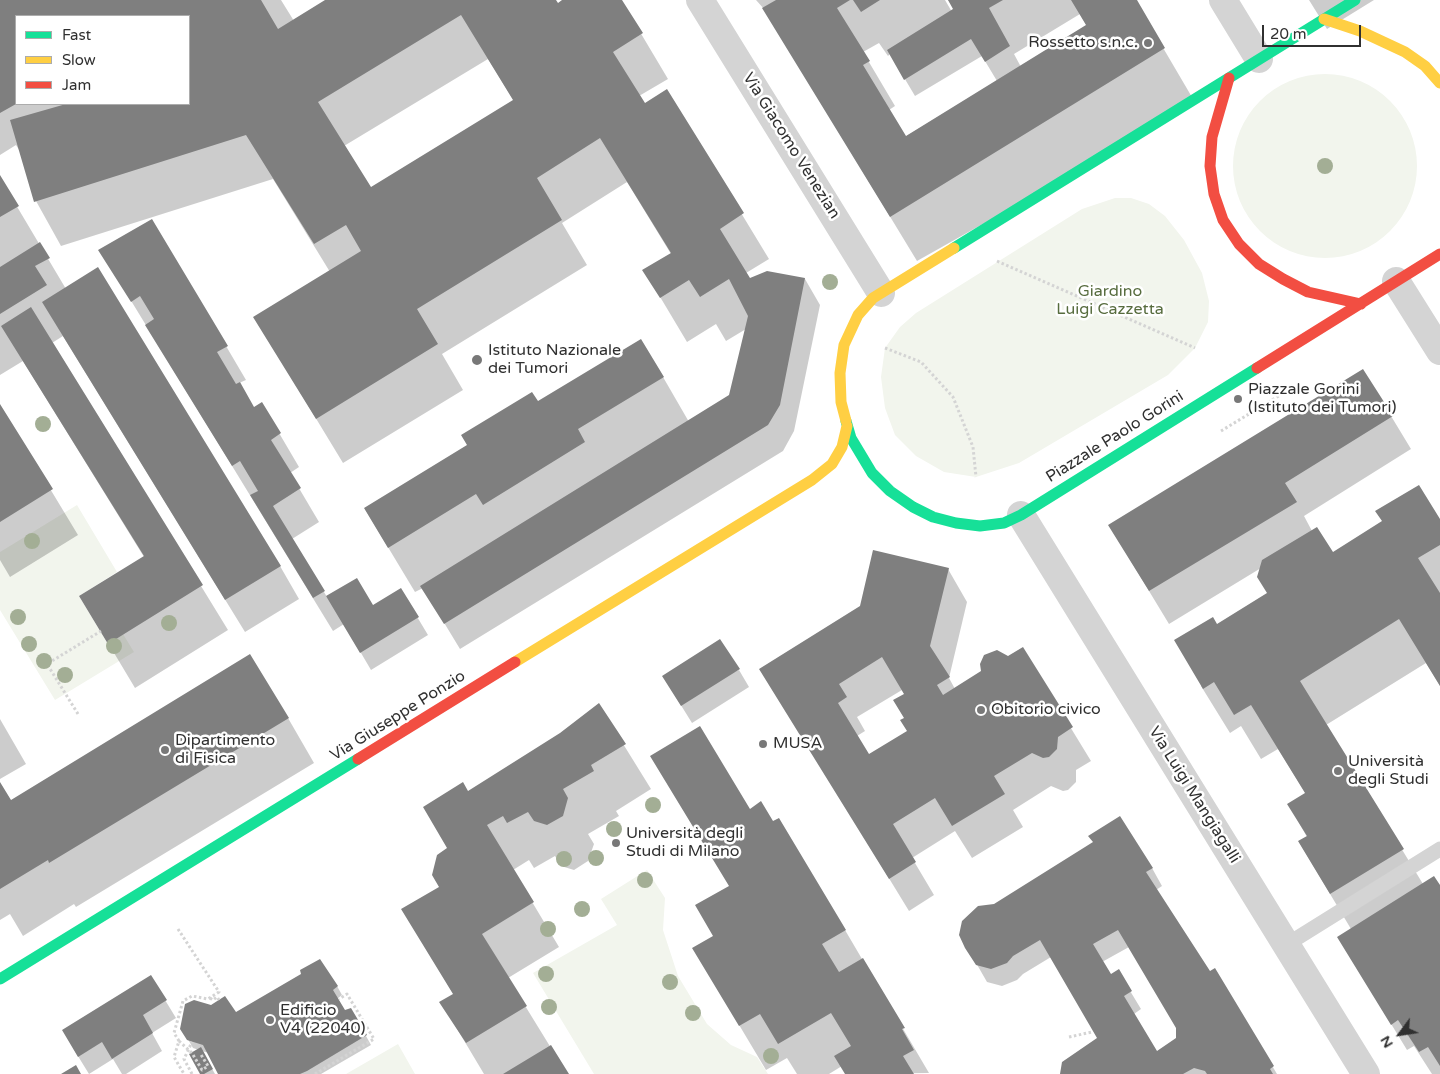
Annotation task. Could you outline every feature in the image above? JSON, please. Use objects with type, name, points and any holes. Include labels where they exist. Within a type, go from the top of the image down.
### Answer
[{"type":"street","name":"Via Giacomo Venezian","points":[[700,0],[881,292]]},
{"type":"street","points":[[1223,0],[1259,59]]},
{"type":"street","name":"Piazzale Paolo Gorini","points":[[1355,0],[881,292],[861,310],[844,345],[840,373],[841,402],[848,426],[857,449],[879,479],[890,491],[913,507],[932,517],[956,523],[992,525],[1021,515],[1440,254]]},
{"type":"street","points":[[1324,19],[1360,31],[1405,52],[1426,66],[1440,83]]},
{"type":"street","points":[[1229,78],[1212,137],[1210,166],[1214,194],[1223,220],[1239,244],[1259,264],[1283,279],[1308,292],[1361,304]]},
{"type":"street","points":[[1396,281],[1440,351]]},
{"type":"street","points":[[812,480],[832,464],[842,447],[848,426]]},
{"type":"street","name":"Piazzale Paolo Gorini","points":[[860,472],[879,479]]},
{"type":"street","points":[[812,480],[835,476]]},
{"type":"street","name":"Via Giuseppe Ponzio","points":[[0,979],[812,480]]},
{"type":"street","name":"Via Luigi Mangiagalli","points":[[1021,515],[1366,1074]]},
{"type":"lane","points":[[1286,945],[1440,849]]},
{"type":"path","points":[[997,261],[1195,348]]},
{"type":"path","points":[[885,348],[921,362],[953,398],[972,447],[976,477]]},
{"type":"path","points":[[1221,431],[1290,389]]},
{"type":"path","points":[[78,714],[47,664],[100,631]]},
{"type":"path","points":[[178,929],[218,992],[210,998]]},
{"type":"path","points":[[315,1074],[374,1039],[347,994],[340,999]]},
{"type":"path","points":[[200,1053],[208,1066],[202,1070],[174,1033],[183,1001],[192,996],[213,1000],[217,998],[219,1000]]},
{"type":"path","points":[[1069,1037],[1092,1032]]},
{"type":"path","points":[[179,1041],[174,1057],[184,1074]]},
{"type":"path","points":[[192,1042],[184,1059],[192,1074]]},
{"type":"green space","points":[[1334,74],[1343,75],[1369,84],[1396,107],[1407,122],[1416,148],[1416,184],[1407,210],[1384,237],[1369,248],[1343,257],[1316,258],[1307,257],[1281,248],[1254,225],[1243,210],[1234,184],[1233,157],[1234,148],[1243,122],[1266,95],[1281,84],[1307,75]]},
{"type":"green space","name":"Giardino Luigi Cazzetta","points":[[1115,198],[1131,198],[1149,204],[1165,216],[1184,240],[1202,273],[1209,301],[1208,322],[1195,348],[1168,375],[1019,463],[976,477],[944,472],[916,456],[895,435],[885,408],[881,377],[885,348],[900,327],[916,313],[1082,209]]},
{"type":"green space","points":[[77,505],[117,572],[79,596],[108,644],[123,634],[134,652],[55,700],[0,610],[0,552]]},
{"type":"green space","points":[[647,870],[665,898],[663,930],[678,976],[707,1024],[731,1045],[757,1057],[768,1074],[594,1074],[533,973],[617,925],[601,899]]},
{"type":"green space","points":[[398,1044],[415,1074],[346,1074]]},
{"type":"building","points":[[0,0],[261,0],[278,29],[325,0],[556,0],[558,3],[562,0],[622,0],[643,33],[613,52],[645,103],[667,89],[744,213],[720,229],[750,278],[767,271],[805,278],[780,405],[768,425],[444,624],[420,586],[729,395],[748,316],[729,279],[700,297],[689,280],[660,298],[642,270],[671,253],[600,138],[537,178],[562,220],[417,309],[438,344],[316,419],[253,317],[361,251],[346,225],[314,244],[246,135],[34,202],[10,120],[62,105],[190,105],[190,15],[15,15],[15,105],[0,113]],"holes":[[[461,15],[513,100],[371,187],[318,102]]]},
{"type":"building","points":[[776,0],[850,0],[837,8],[870,61],[863,65],[906,136],[1086,25],[1071,0],[1137,0],[1165,48],[890,217],[762,8]]},
{"type":"building","points":[[853,0],[880,0],[861,12]]},
{"type":"building","points":[[948,0],[1003,0],[989,8],[1010,46],[985,62],[971,39],[904,80],[887,50],[953,9]]},
{"type":"building","points":[[0,175],[19,206],[0,217]]},
{"type":"building","points":[[152,219],[228,346],[217,352],[236,384],[240,382],[254,407],[262,402],[281,433],[271,440],[301,488],[273,506],[325,591],[313,598],[250,495],[258,491],[240,461],[232,466],[145,325],[154,319],[140,296],[131,302],[98,250]]},
{"type":"building","points":[[40,242],[50,258],[35,266],[47,285],[0,314],[0,267]]},
{"type":"building","points":[[98,267],[281,566],[225,600],[42,302]]},
{"type":"building","points":[[31,307],[203,585],[108,644],[79,596],[144,556],[1,326]]},
{"type":"building","name":"Istituto Nazionale dei Tumori","points":[[641,339],[664,377],[578,429],[585,442],[483,505],[476,494],[388,548],[364,508],[467,445],[461,435],[532,392],[538,401]]},
{"type":"building","points":[[1363,369],[1393,416],[1285,483],[1297,502],[1149,591],[1108,525]]},
{"type":"building","points":[[0,404],[53,489],[0,522]]},
{"type":"building","points":[[1419,485],[1440,519],[1440,545],[1418,558],[1440,593],[1440,686],[1399,619],[1300,681],[1404,849],[1330,894],[1298,841],[1307,836],[1287,804],[1305,793],[1251,705],[1234,715],[1214,682],[1203,689],[1174,640],[1213,617],[1217,624],[1267,593],[1257,577],[1262,560],[1317,527],[1333,552],[1382,521],[1375,511]]},
{"type":"building","name":"Obitorio civico","points":[[873,550],[949,568],[930,646],[950,677],[937,685],[943,695],[981,671],[980,664],[984,655],[997,650],[1008,656],[1023,647],[1073,727],[1058,737],[1057,749],[1049,757],[1043,758],[1032,753],[994,776],[1005,794],[952,826],[935,798],[893,824],[916,862],[889,879],[759,669],[860,606]],"holes":[[[882,657],[904,694],[893,700],[904,718],[900,720],[907,731],[869,754],[838,703],[847,697],[839,684]]]},
{"type":"building","points":[[357,578],[373,605],[401,588],[419,617],[360,653],[326,596]]},
{"type":"building","points":[[720,639],[740,669],[681,706],[662,676]]},
{"type":"building","name":"Dipartimento di Fisica","points":[[250,654],[289,718],[49,863],[48,860],[0,889],[0,782],[11,800]]},
{"type":"building","points":[[599,703],[626,744],[591,765],[594,771],[563,789],[568,798],[563,816],[547,825],[534,821],[528,812],[507,823],[503,816],[487,825],[534,902],[482,934],[527,1006],[466,1043],[439,1002],[453,994],[401,909],[439,887],[432,875],[437,855],[447,848],[423,807],[463,782],[468,791],[560,733]]},
{"type":"building","points":[[700,726],[750,809],[761,801],[773,821],[779,818],[846,930],[822,944],[839,972],[863,958],[905,1028],[902,1029],[914,1050],[903,1056],[914,1074],[845,1074],[834,1056],[851,1046],[831,1013],[778,1044],[760,1014],[739,1026],[692,948],[713,936],[695,905],[729,886],[650,756]]},
{"type":"building","points":[[1120,816],[1153,868],[1146,872],[1210,971],[1215,968],[1274,1066],[1270,1069],[1273,1074],[1207,1074],[1205,1071],[1194,1068],[1183,1074],[1060,1074],[1062,1062],[1097,1038],[1040,940],[1013,956],[1007,963],[991,969],[976,965],[959,935],[962,921],[978,906],[994,904],[1093,842],[1088,836]],"holes":[[[1118,930],[1176,1028],[1176,1038],[1157,1051],[1124,996],[1132,991],[1119,969],[1111,974],[1093,944]]]},
{"type":"building","points":[[1434,876],[1440,885],[1440,1066],[1428,1047],[1419,1052],[1398,1020],[1391,1025],[1337,937]]},
{"type":"building","name":"Edificio V4 (22040)","points":[[320,959],[338,986],[333,990],[345,1010],[351,1008],[367,1035],[307,1071],[300,1074],[218,1074],[203,1045],[187,1040],[180,1029],[185,1004],[194,1000],[211,1005],[225,996],[236,1012],[301,974],[300,970]]},
{"type":"building","points":[[151,975],[167,1000],[143,1015],[153,1033],[112,1059],[102,1042],[78,1057],[62,1030]]},
{"type":"building","points":[[551,1045],[569,1074],[503,1074]]},
{"type":"building","points":[[201,1047],[213,1069],[204,1074],[200,1074],[189,1054]]},
{"type":"building","points":[[76,1065],[81,1074],[61,1074]]},
{"type":"traffic: fast","points":[[954,248],[1355,0]]},
{"type":"traffic: fast","points":[[846,421],[851,438],[872,473],[890,491],[913,507],[933,517],[956,523],[980,526],[1004,523],[1021,515],[1257,368]]},
{"type":"traffic: fast","points":[[0,979],[358,759]]},
{"type":"traffic: slow","points":[[1324,19],[1360,31],[1405,52],[1425,66],[1440,83]]},
{"type":"traffic: slow","points":[[846,421],[841,402],[840,373],[844,345],[858,315],[873,298],[954,248]]},
{"type":"traffic: slow","points":[[515,662],[812,480],[832,464],[842,447],[847,426]]},
{"type":"traffic: jam","points":[[1229,78],[1212,137],[1210,166],[1214,194],[1223,220],[1239,244],[1259,264],[1283,279],[1308,292],[1361,304]]},
{"type":"traffic: jam","points":[[1257,368],[1440,254]]},
{"type":"traffic: jam","points":[[358,759],[515,662]]},
{"type":"place","name":"Rossetto s.n.c.","points":[[1148,43]]},
{"type":"place","name":"Istituto Nazionale dei Tumori","points":[[477,360]]},
{"type":"place","name":"Piazzale Gorini (Istituto dei Tumori)","points":[[1238,399]]},
{"type":"place","name":"Obitorio civico","points":[[981,710]]},
{"type":"place","name":"MUSA","points":[[763,744]]},
{"type":"place","name":"Dipartimento di Fisica","points":[[165,750]]},
{"type":"place","name":"Università degli Studi","points":[[1338,771]]},
{"type":"place","name":"Università degli Studi di Milano","points":[[616,843]]},
{"type":"place","name":"Edificio V4 (22040)","points":[[270,1020]]}]
